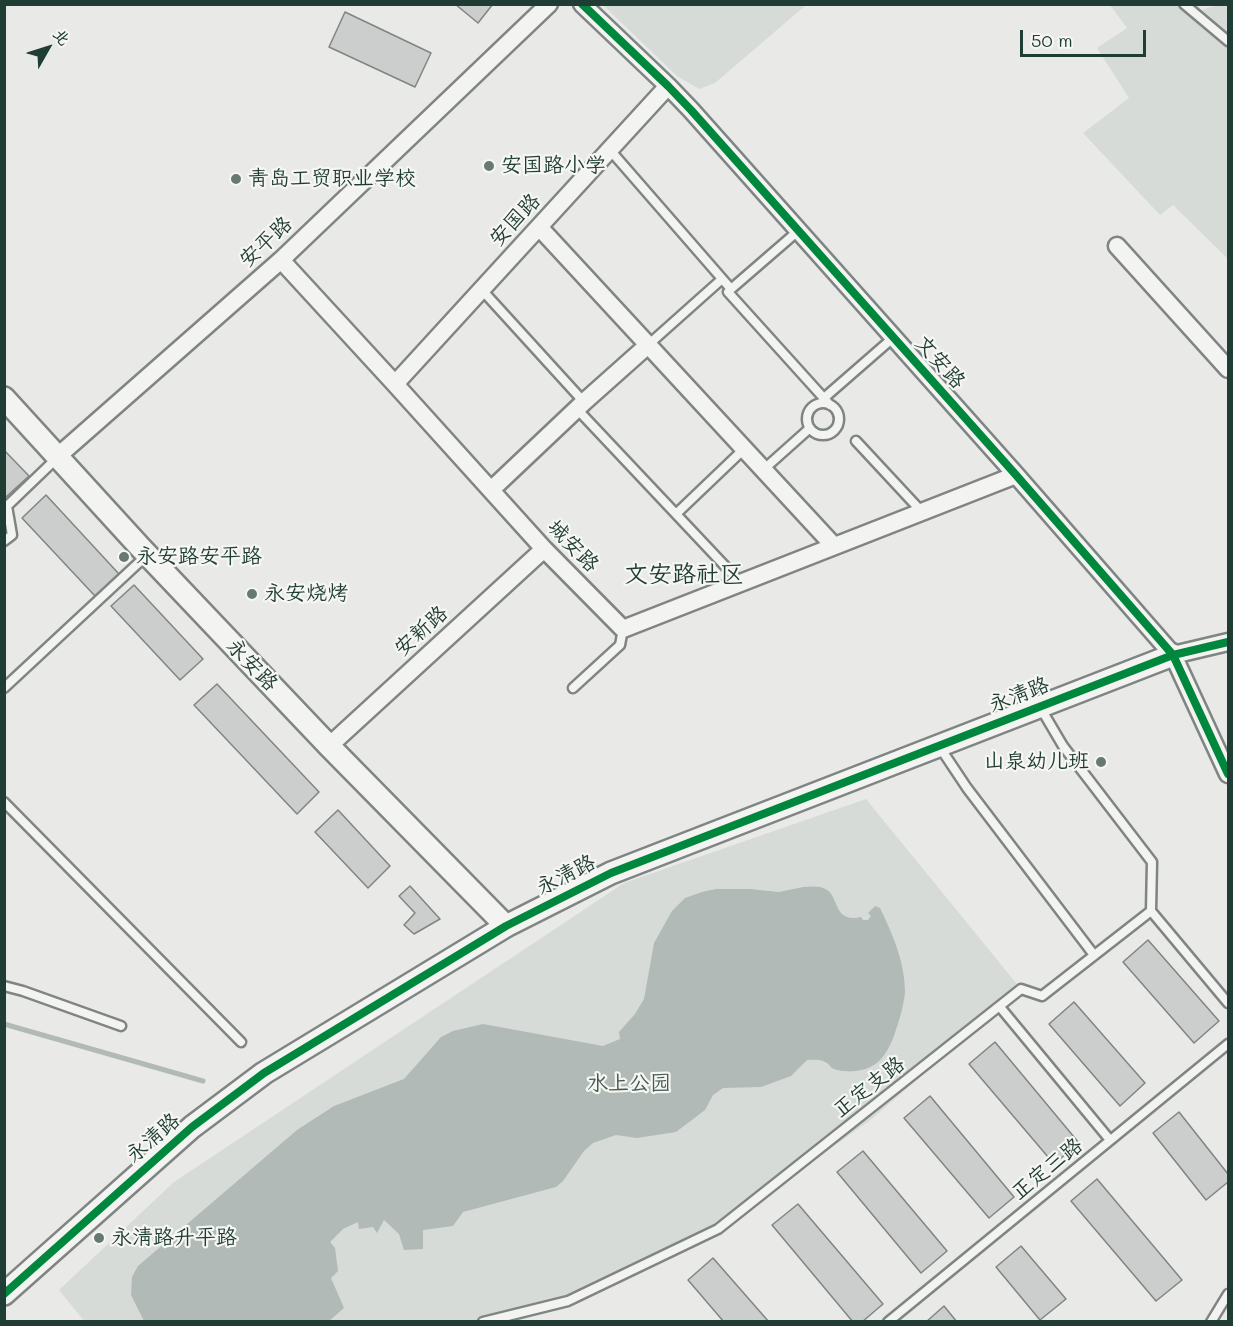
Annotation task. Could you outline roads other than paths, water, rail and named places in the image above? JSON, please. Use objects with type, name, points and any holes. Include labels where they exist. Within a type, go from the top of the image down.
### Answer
[{"type":"street","name":"安平路","points":[[58,456],[281,260],[549,4]]},
{"type":"street","name":"文安路","points":[[582,4],[668,86],[1016,475],[1173,655],[1228,774]]},
{"type":"street","name":"安国路","points":[[395,384],[668,86]]},
{"type":"street","points":[[539,227],[834,546]]},
{"type":"street","points":[[1118,246],[1228,369]]},
{"type":"street","name":"城安路","points":[[281,260],[544,549],[623,629]]},
{"type":"street","points":[[491,490],[580,405],[648,345]]},
{"type":"street","name":"永安路","points":[[4,398],[147,554],[329,746],[506,927]]},
{"type":"street","points":[[623,629],[1016,475]]},
{"type":"street","name":"安新路","points":[[329,746],[544,549]]},
{"type":"street","name":"永清路","points":[[4,1294],[192,1127],[264,1073],[506,927],[611,873],[1173,655],[1228,642]]},
{"type":"lane","points":[[1184,4],[1228,41]]},
{"type":"lane","points":[[610,150],[731,290]]},
{"type":"lane","points":[[798,231],[728,292],[827,401],[834,408],[838,422],[833,431],[824,435],[813,432],[807,418],[811,408],[827,401],[894,338]]},
{"type":"lane","points":[[648,345],[722,279]]},
{"type":"lane","points":[[482,290],[676,514],[741,583]]},
{"type":"lane","points":[[763,470],[810,428]]},
{"type":"lane","points":[[856,441],[922,512]]},
{"type":"lane","points":[[676,514],[744,449]]},
{"type":"lane","points":[[4,541],[12,535],[7,506],[58,456]]},
{"type":"lane","points":[[4,688],[147,554]]},
{"type":"lane","points":[[573,688],[620,645],[623,629]]},
{"type":"lane","points":[[1040,706],[1063,746],[1152,862],[1151,911],[1228,1003]]},
{"type":"lane","points":[[939,746],[967,788],[1094,955]]},
{"type":"lane","points":[[4,802],[241,1042]]},
{"type":"lane","name":"正定支路","points":[[483,1322],[568,1301],[718,1229],[1021,989],[1042,996],[1151,911]]},
{"type":"lane","points":[[4,986],[121,1026]]},
{"type":"lane","points":[[1000,1007],[1110,1140]]},
{"type":"lane","name":"正定三路","points":[[888,1322],[1228,1044]]},
{"type":"lane","points":[[1211,1322],[1228,1294]]},
{"type":"waterway","points":[[4,1024],[203,1081]]},
{"type":"place","name":"安国路小学","points":[[489,166]]},
{"type":"place","name":"青岛工贸职业学校","points":[[236,179]]},
{"type":"place","name":"永安路安平路","points":[[124,557]]},
{"type":"place","name":"永安烧烤","points":[[252,594]]},
{"type":"place","name":"山泉幼儿班","points":[[1101,762]]},
{"type":"place","name":"永清路升平路","points":[[99,1238]]},
{"type":"district","name":"文安路社区","points":[[684,575]]},
{"type":"park label","name":"水上公园","points":[[629,1084]]}]
